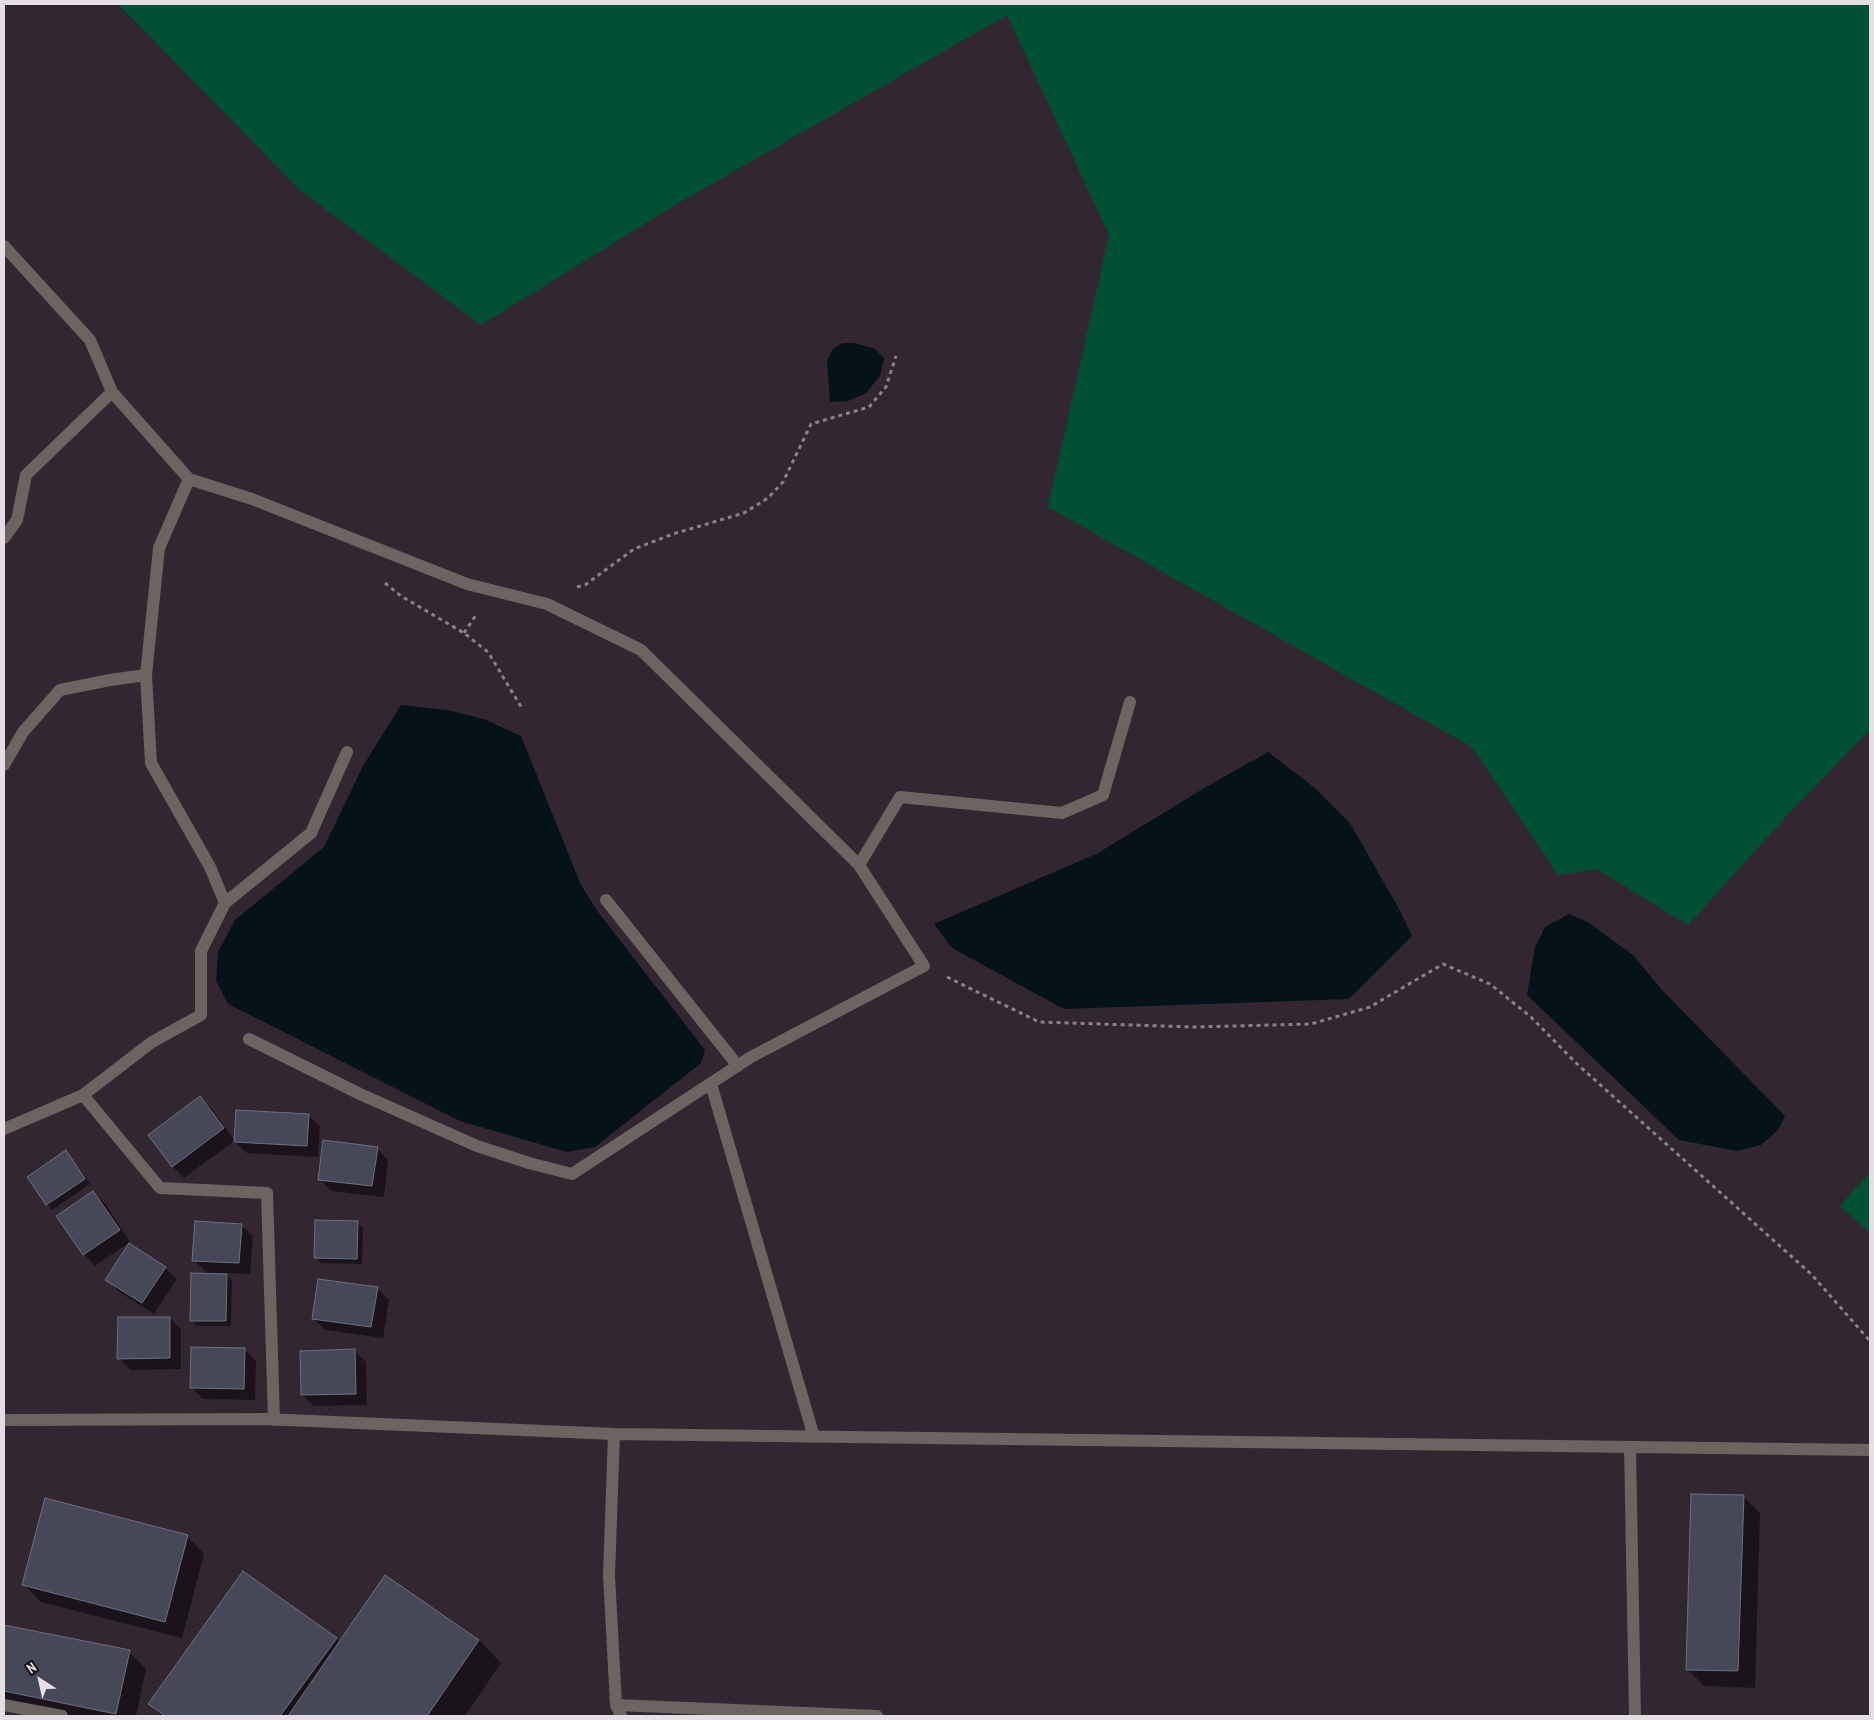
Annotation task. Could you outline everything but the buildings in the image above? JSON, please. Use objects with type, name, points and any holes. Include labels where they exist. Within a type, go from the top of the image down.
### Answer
[{"type":"street","points":[[4,246],[90,340],[112,392],[189,479],[252,499],[467,584],[546,604],[641,650],[859,865],[924,966],[760,1052],[572,1174],[477,1146],[360,1094],[249,1039]]},
{"type":"street","points":[[4,538],[17,520],[26,475],[112,392]]},
{"type":"street","points":[[189,479],[159,548],[146,675],[151,763],[210,866],[225,903]]},
{"type":"street","points":[[4,765],[23,732],[60,690],[146,675]]},
{"type":"street","points":[[859,865],[900,797],[1062,813],[1103,796],[1130,702]]},
{"type":"street","points":[[4,1129],[82,1095],[152,1042],[201,1015],[201,951],[225,903],[311,833],[347,752]]},
{"type":"street","points":[[606,900],[738,1066]]},
{"type":"street","points":[[711,1084],[814,1437]]},
{"type":"street","points":[[82,1095],[160,1188],[267,1193],[274,1420]]},
{"type":"street","points":[[4,1420],[274,1420],[614,1434],[1870,1450]]},
{"type":"street","points":[[614,1434],[609,1575],[619,1711],[877,1716]]},
{"type":"street","points":[[1630,1447],[1635,1716]]},
{"type":"street","points":[[4,1705],[62,1716]]},
{"type":"path","points":[[546,604],[555,591],[585,586],[634,549],[673,534],[744,514],[768,498],[783,482],[811,424],[869,407],[886,387],[896,356]]},
{"type":"path","points":[[381,580],[401,596],[464,633],[488,652],[523,710]]},
{"type":"path","points":[[924,966],[1039,1022],[1193,1027],[1311,1024],[1370,1006],[1443,964],[1490,984],[1531,1017],[1576,1064],[1811,1274],[1870,1341]]},
{"type":"green space","points":[[118,4],[1870,4],[1870,730],[1792,810],[1688,925],[1597,869],[1558,875],[1472,747],[1048,507],[1109,235],[1007,15],[675,205],[481,325],[301,191]]},
{"type":"green space","points":[[1870,1172],[1870,1233],[1840,1206]]},
{"type":"shaded area","points":[[842,343],[854,343],[875,349],[884,358],[880,376],[866,393],[848,401],[830,402],[827,361],[832,350]]},
{"type":"shaded area","points":[[401,705],[447,710],[484,719],[521,736],[581,885],[598,912],[705,1050],[701,1063],[595,1147],[567,1152],[460,1121],[228,1004],[216,981],[218,952],[235,920],[324,847],[363,766]]},
{"type":"shaded area","points":[[1268,752],[1315,788],[1350,823],[1399,909],[1412,936],[1349,999],[1064,1009],[952,948],[934,924],[1098,853],[1206,787]]},
{"type":"shaded area","points":[[1569,914],[1589,923],[1633,955],[1662,990],[1785,1116],[1778,1130],[1761,1145],[1737,1151],[1679,1140],[1527,995],[1535,947],[1545,927]]}]
